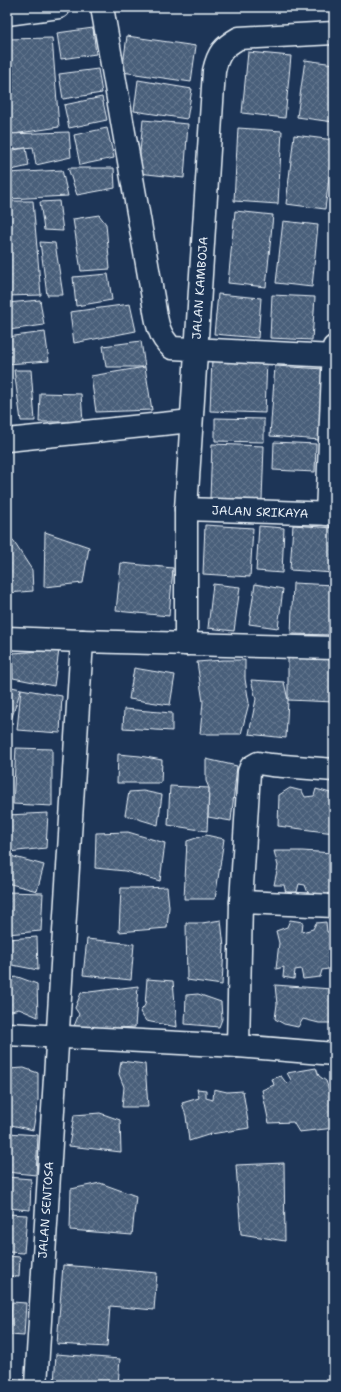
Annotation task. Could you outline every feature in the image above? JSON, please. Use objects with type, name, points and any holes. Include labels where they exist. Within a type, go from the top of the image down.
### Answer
[{"type":"street","points":[[7,14],[59,7]]},
{"type":"street","points":[[102,7],[158,326],[162,338],[172,348],[334,353],[330,514]]},
{"type":"street","name":"JALAN KAMBOJA","points":[[186,644],[186,509],[216,59],[227,45],[239,38],[334,33]]},
{"type":"street","points":[[7,440],[191,420]]},
{"type":"street","name":"JALAN SRIKAYA","points":[[186,509],[330,514]]},
{"type":"street","points":[[7,638],[334,648]]},
{"type":"street","name":"JALAN SENTOSA","points":[[36,1385],[82,641]]},
{"type":"street","points":[[238,1046],[242,902],[248,780],[251,767],[258,763],[334,770]]},
{"type":"street","points":[[242,902],[334,906]]},
{"type":"street","points":[[7,1034],[238,1046],[334,1054]]},
{"type":"building","points":[[93,28],[96,54],[61,59],[57,33]]},
{"type":"building","points":[[127,36],[196,46],[191,82],[122,72]]},
{"type":"building","points":[[52,38],[59,127],[7,135],[7,39]]},
{"type":"building","points":[[248,52],[291,56],[285,118],[242,113]]},
{"type":"building","points":[[305,60],[334,64],[333,122],[297,117]]},
{"type":"building","points":[[98,69],[102,93],[63,99],[59,74]]},
{"type":"building","points":[[138,80],[192,89],[187,119],[134,111]]},
{"type":"building","points":[[102,97],[107,120],[69,128],[64,105]]},
{"type":"building","points":[[143,120],[188,124],[184,178],[138,173]]},
{"type":"building","points":[[107,128],[114,158],[80,165],[74,135]]},
{"type":"building","points":[[238,128],[282,131],[278,204],[234,201]]},
{"type":"building","points":[[69,132],[71,157],[36,165],[33,147],[7,150],[7,134]]},
{"type":"building","points":[[294,135],[334,140],[325,209],[286,204]]},
{"type":"building","points":[[26,148],[29,166],[7,171],[7,151]]},
{"type":"building","points":[[68,168],[114,168],[115,188],[77,195]]},
{"type":"building","points":[[62,170],[68,196],[7,199],[7,173]]},
{"type":"building","points":[[7,201],[33,201],[41,295],[7,296]]},
{"type":"building","points":[[59,201],[63,231],[44,230],[40,202]]},
{"type":"building","points":[[235,211],[273,215],[266,287],[228,283]]},
{"type":"building","points":[[99,215],[106,224],[110,269],[81,271],[73,219]]},
{"type":"building","points":[[283,221],[318,225],[312,287],[276,283]]},
{"type":"building","points":[[40,242],[55,243],[63,295],[47,295]]},
{"type":"building","points":[[108,274],[112,300],[76,306],[73,277]]},
{"type":"building","points":[[218,294],[261,298],[258,338],[214,334]]},
{"type":"building","points":[[272,295],[315,297],[312,340],[270,338]]},
{"type":"building","points":[[40,300],[44,325],[9,330],[7,303]]},
{"type":"building","points":[[130,304],[136,331],[74,343],[70,312]]},
{"type":"building","points":[[45,332],[49,361],[7,364],[7,337]]},
{"type":"building","points":[[141,341],[145,367],[106,367],[103,346]]},
{"type":"building","points":[[212,358],[267,359],[265,413],[210,411]]},
{"type":"building","points":[[275,366],[324,369],[320,440],[270,436]]},
{"type":"building","points":[[145,367],[152,410],[96,412],[91,376]]},
{"type":"building","points":[[14,370],[31,370],[35,421],[21,421]]},
{"type":"building","points":[[40,393],[81,394],[83,422],[39,422]]},
{"type":"building","points":[[215,418],[264,419],[264,442],[215,441]]},
{"type":"building","points":[[274,442],[316,444],[315,472],[273,470]]},
{"type":"building","points":[[212,444],[264,446],[262,500],[210,498]]},
{"type":"building","points":[[205,525],[253,528],[250,577],[203,574]]},
{"type":"building","points":[[293,525],[334,528],[334,573],[290,570]]},
{"type":"building","points":[[259,526],[284,528],[282,573],[256,571]]},
{"type":"building","points":[[45,532],[89,547],[83,583],[44,587]]},
{"type":"building","points":[[7,536],[12,539],[32,570],[33,591],[7,593]]},
{"type":"building","points":[[121,563],[173,568],[169,616],[116,611]]},
{"type":"building","points":[[293,583],[334,585],[333,635],[291,634]]},
{"type":"building","points":[[213,584],[240,587],[234,631],[208,628]]},
{"type":"building","points":[[255,584],[283,589],[278,628],[249,624]]},
{"type":"building","points":[[59,650],[54,686],[13,678],[12,653]]},
{"type":"building","points":[[288,658],[334,659],[334,702],[288,700]]},
{"type":"building","points":[[245,660],[245,679],[249,703],[241,734],[200,734],[203,702],[197,662]]},
{"type":"building","points":[[134,668],[175,675],[170,705],[129,699]]},
{"type":"building","points":[[251,680],[284,682],[288,700],[286,738],[249,734],[256,699]]},
{"type":"building","points":[[7,686],[21,689],[10,723],[7,723]]},
{"type":"building","points":[[21,689],[62,696],[60,733],[17,730]]},
{"type":"building","points":[[124,709],[172,713],[172,731],[123,728]]},
{"type":"building","points":[[16,748],[52,749],[52,806],[13,804]]},
{"type":"building","points":[[118,754],[162,760],[161,783],[117,783]]},
{"type":"building","points":[[206,759],[237,766],[231,821],[208,817],[209,788],[206,781]]},
{"type":"building","points":[[170,786],[209,788],[207,831],[168,825]]},
{"type":"building","points":[[290,788],[302,791],[305,797],[314,796],[316,789],[334,794],[334,833],[278,826],[279,795]]},
{"type":"building","points":[[143,791],[162,795],[158,825],[125,815],[129,792]]},
{"type":"building","points":[[48,813],[46,848],[8,852],[7,815]]},
{"type":"building","points":[[128,832],[165,843],[160,881],[125,871],[95,868],[96,833]]},
{"type":"building","points":[[206,835],[224,839],[215,899],[184,899],[187,841]]},
{"type":"building","points":[[274,851],[334,853],[334,899],[308,893],[305,885],[299,884],[297,892],[286,893],[284,885],[274,885],[278,866]]},
{"type":"building","points":[[7,855],[44,865],[37,891],[7,883]]},
{"type":"building","points":[[167,887],[169,907],[167,928],[119,932],[121,888]]},
{"type":"building","points":[[7,892],[43,893],[41,931],[7,934]]},
{"type":"building","points":[[221,920],[224,947],[222,985],[187,980],[186,923],[202,923]]},
{"type":"building","points":[[290,920],[303,922],[302,932],[313,929],[316,923],[326,922],[327,932],[334,932],[334,968],[322,970],[320,977],[303,979],[301,969],[295,970],[294,979],[283,977],[284,967],[276,969],[279,943],[276,931],[287,927]]},
{"type":"building","points":[[37,937],[38,970],[7,964],[7,939]]},
{"type":"building","points":[[87,939],[134,944],[131,980],[83,975]]},
{"type":"building","points":[[18,977],[37,984],[38,1017],[19,1009],[7,1012],[7,978]]},
{"type":"building","points":[[147,979],[173,981],[177,1027],[146,1021],[140,1012],[145,1005]]},
{"type":"building","points":[[275,985],[332,989],[331,1023],[319,1023],[303,1019],[298,1027],[284,1024],[275,1019],[277,1004]]},
{"type":"building","points":[[138,986],[135,1027],[72,1031],[79,1014],[75,1008],[81,993]]},
{"type":"building","points":[[198,994],[221,1002],[222,1019],[219,1027],[185,1024],[186,995]]},
{"type":"building","points":[[121,1061],[145,1064],[148,1107],[122,1107],[124,1087],[119,1074]]},
{"type":"building","points":[[24,1068],[38,1073],[38,1100],[33,1130],[7,1124],[7,1069]]},
{"type":"building","points":[[316,1068],[319,1076],[326,1081],[330,1093],[334,1096],[334,1128],[299,1132],[293,1122],[269,1123],[262,1090],[274,1085],[272,1079],[281,1076],[287,1084],[291,1080],[287,1073]]},
{"type":"building","points":[[197,1089],[206,1090],[206,1098],[213,1100],[214,1089],[227,1092],[243,1091],[249,1128],[211,1134],[189,1141],[186,1116],[182,1103],[199,1098]]},
{"type":"building","points":[[100,1113],[120,1120],[121,1152],[69,1146],[74,1115]]},
{"type":"building","points":[[8,1133],[38,1135],[36,1175],[7,1172]]},
{"type":"building","points":[[284,1163],[285,1241],[241,1234],[236,1165]]},
{"type":"building","points":[[7,1177],[31,1179],[30,1210],[7,1208]]},
{"type":"building","points":[[100,1183],[136,1196],[132,1235],[70,1230],[71,1189]]},
{"type":"building","points":[[7,1214],[27,1215],[24,1253],[7,1252]]},
{"type":"building","points":[[7,1256],[20,1257],[19,1277],[7,1276]]},
{"type":"building","points":[[63,1265],[157,1273],[154,1310],[110,1306],[107,1347],[57,1344]]},
{"type":"building","points":[[7,1280],[9,1280],[7,1318]]},
{"type":"building","points":[[12,1302],[26,1303],[24,1336],[10,1335]]},
{"type":"building","points":[[7,1339],[10,1339],[9,1363],[7,1363]]},
{"type":"building","points":[[56,1354],[120,1359],[118,1385],[78,1385],[54,1383]]},
{"type":"building","points":[[7,1378],[22,1379],[22,1385],[7,1385]]}]
